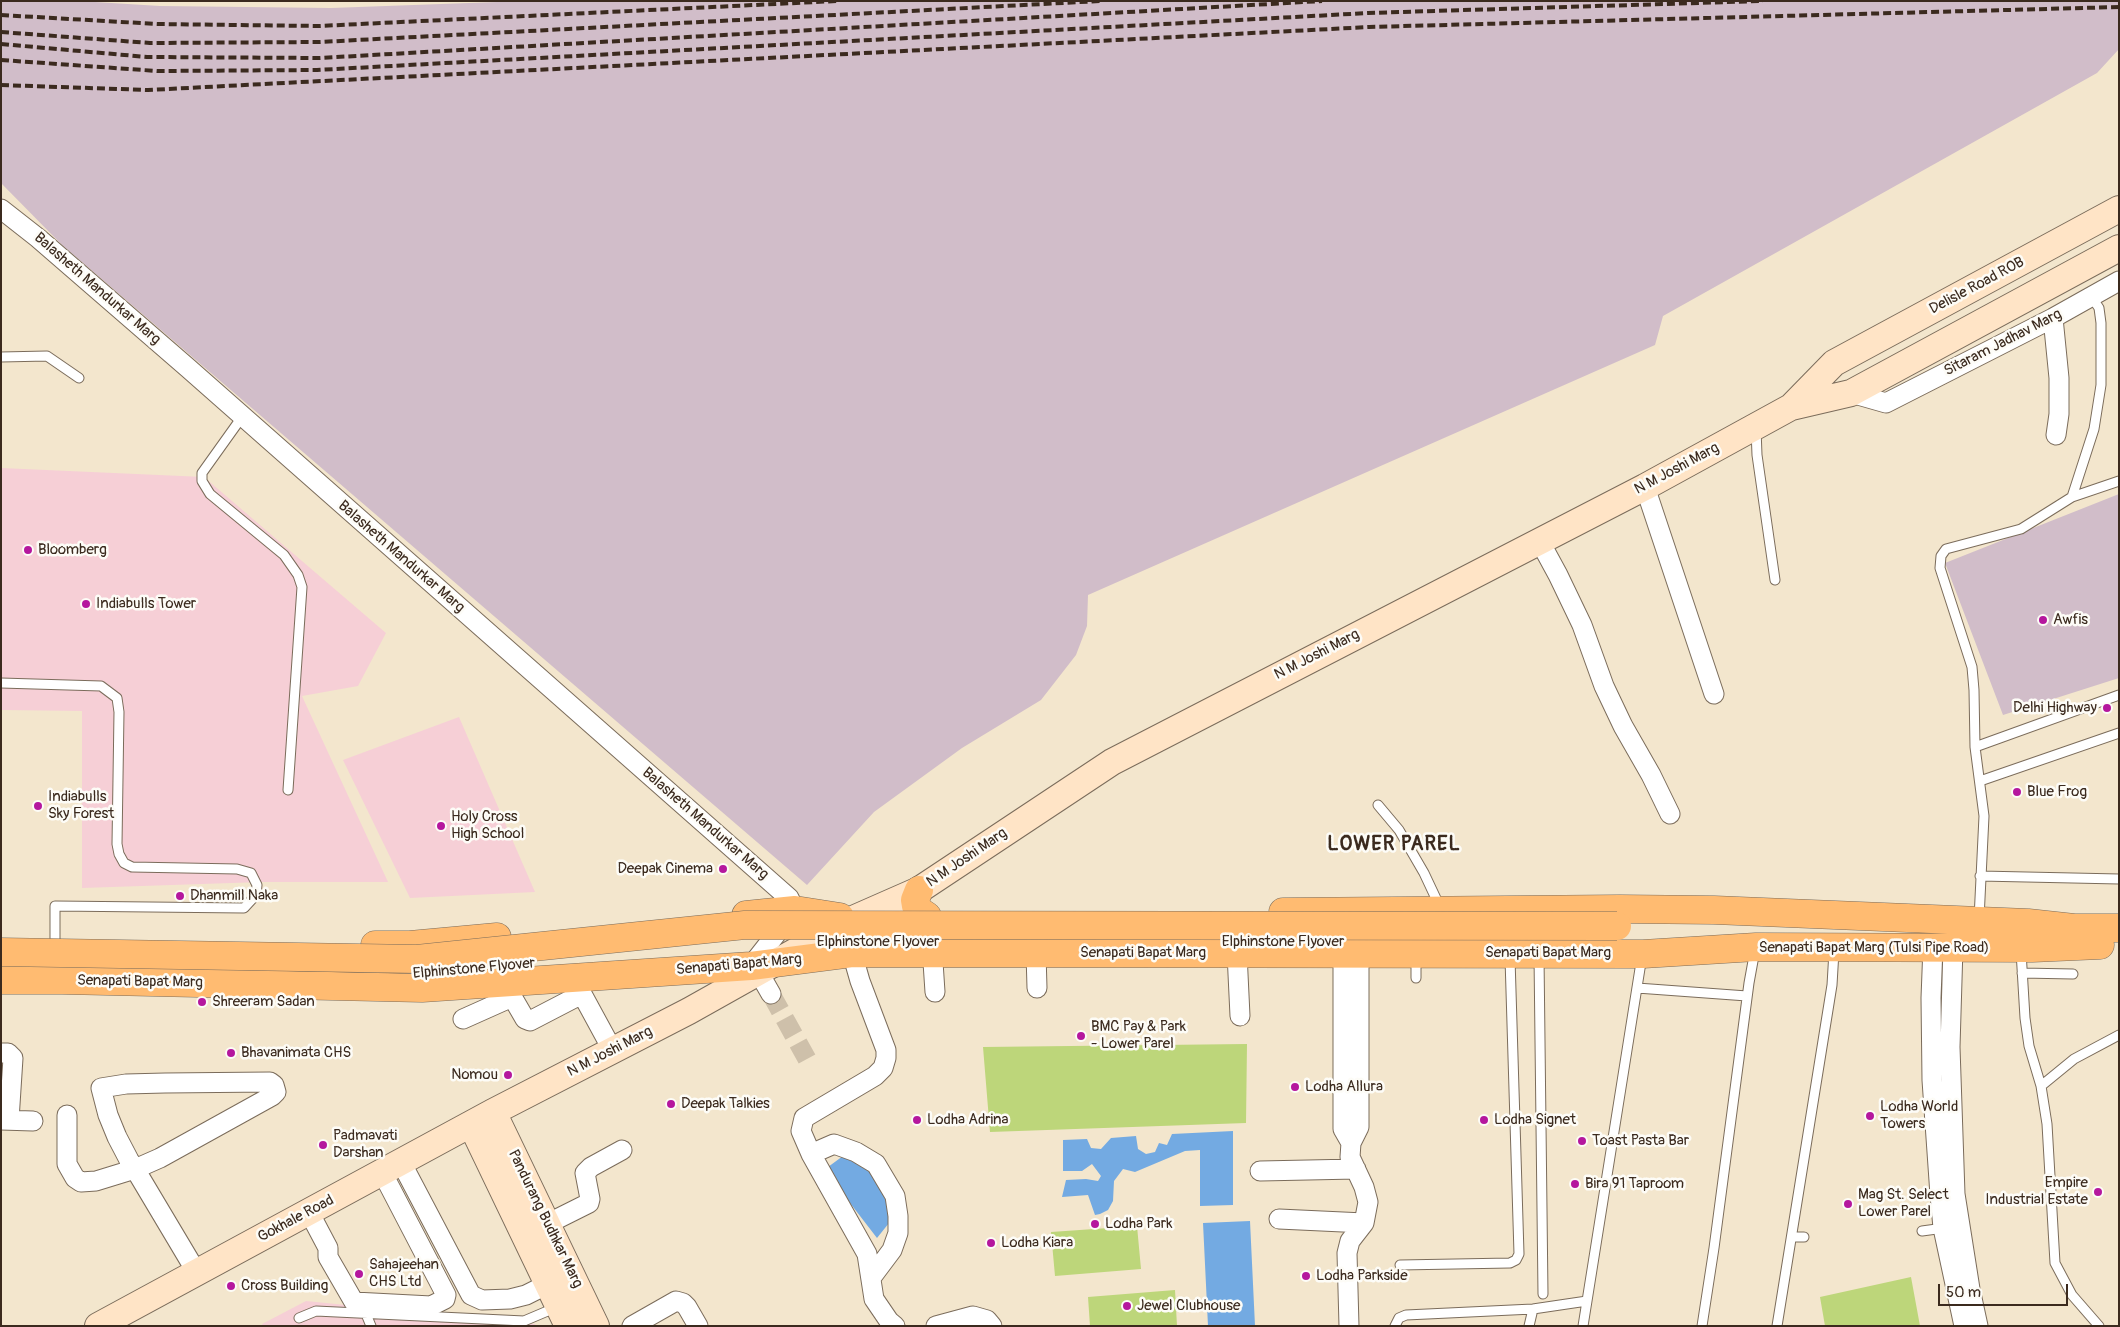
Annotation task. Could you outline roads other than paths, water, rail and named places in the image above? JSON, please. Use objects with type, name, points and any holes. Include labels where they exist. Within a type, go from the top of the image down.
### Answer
[{"type":"main road","name":"Delisle Road ROB","points":[[1791,407],[1834,363],[2119,209]]},
{"type":"main road","points":[[1791,407],[1851,393],[2119,248]]},
{"type":"main road","points":[[1834,363],[1851,393]]},
{"type":"main road","name":"N M Joshi Marg","points":[[494,1112],[689,1011],[765,974],[853,919],[919,890],[1112,762],[1644,487],[1791,407]]},
{"type":"main road","points":[[919,890],[915,900],[916,906],[918,910],[927,916]]},
{"type":"main road","points":[[1,941],[410,945],[795,910],[853,919],[927,916],[1441,911],[1699,923]]},
{"type":"main road","points":[[2026,948],[2071,912],[2119,913]]},
{"type":"main road","points":[[927,916],[930,953]]},
{"type":"main road","name":"Senapati Bapat Marg (Tulsi Pipe Road)","points":[[1699,923],[1979,922],[2026,948]]},
{"type":"main road","name":"Elphinstone Flyover","points":[[1,952],[417,959],[745,926],[1617,926],[1699,923],[1756,947]]},
{"type":"main road","name":"Elphinstone Flyover","points":[[1,967],[420,975],[743,942],[1609,942],[1699,923]]},
{"type":"main road","points":[[2026,948],[2074,928],[2119,928]]},
{"type":"main road","points":[[2026,948],[2119,945]]},
{"type":"main road","name":"Senapati Bapat Marg (Tulsi Pipe Road)","points":[[1717,949],[1756,947],[2026,948]]},
{"type":"main road","points":[[2026,948],[2072,957],[2119,958]]},
{"type":"main road","name":"Senapati Bapat Marg","points":[[1,980],[422,988],[765,974],[801,961],[852,954],[1351,953],[1416,966],[1510,953],[1643,954],[1717,949]]},
{"type":"main road","name":"Gokhale Road","points":[[98,1326],[494,1112]]},
{"type":"main road","name":"Pandurang Budhkar Marg","points":[[494,1112],[596,1326]]},
{"type":"main road","name":"Pandurang Budhkar Marg","points":[[471,1124],[558,1305]]},
{"type":"street","name":"Balasheth Mandurkar Marg","points":[[1,209],[38,238],[789,898],[795,910]]},
{"type":"street","name":"Sitaram Jadhav Marg","points":[[1851,393],[1886,403],[2053,318],[2119,281]]},
{"type":"street","points":[[2053,318],[2059,378],[2059,414],[2056,434]]},
{"type":"street","points":[[1644,487],[1714,694]]},
{"type":"street","points":[[1539,540],[1582,625],[1604,686],[1623,726],[1651,775],[1670,814]]},
{"type":"street","points":[[765,974],[795,910]]},
{"type":"street","points":[[853,919],[852,954],[886,1050],[886,1058],[883,1068],[875,1076],[804,1118],[800,1130],[814,1152],[876,1271],[874,1299],[889,1321],[895,1326]]},
{"type":"street","points":[[1943,947],[1931,998],[1932,1080],[1964,1326]]},
{"type":"street","points":[[1943,947],[1950,1000],[1948,1195]]},
{"type":"street","points":[[930,953],[933,962],[935,992]]},
{"type":"street","points":[[1041,953],[1043,987]]},
{"type":"street","points":[[1238,953],[1240,1016]]},
{"type":"street","points":[[1349,1326],[1347,1253],[1350,1242],[1364,1223],[1368,1202],[1364,1187],[1350,1157],[1351,1143],[1359,1127],[1351,953]]},
{"type":"street","points":[[464,1019],[510,998],[514,1000],[525,1019],[530,1021],[582,994],[607,1040]]},
{"type":"street","points":[[1931,998],[1950,1000]]},
{"type":"street","points":[[1,1053],[8,1053],[13,1058],[5,1120],[33,1121]]},
{"type":"street","points":[[67,1115],[67,1164],[75,1178],[81,1182],[96,1181],[135,1169],[160,1158],[272,1096],[276,1092],[276,1088],[270,1082],[126,1084],[101,1088],[108,1115],[117,1137],[135,1169],[197,1273]]},
{"type":"street","points":[[814,1152],[834,1144],[856,1152],[876,1164],[895,1196],[898,1233],[892,1250],[876,1271]]},
{"type":"street","points":[[547,1224],[589,1203],[590,1199],[584,1173],[591,1167],[622,1150]]},
{"type":"street","points":[[309,1212],[328,1248],[328,1257],[354,1302],[431,1306],[445,1299],[446,1295],[392,1167]]},
{"type":"street","points":[[392,1167],[471,1295],[482,1300],[510,1299],[526,1295],[558,1305]]},
{"type":"street","points":[[1260,1171],[1356,1169]]},
{"type":"street","points":[[1279,1219],[1364,1223]]},
{"type":"street","points":[[1951,1227],[1978,1326]]},
{"type":"street","points":[[632,1326],[676,1302],[683,1303],[687,1307],[698,1326]]},
{"type":"street","points":[[936,1326],[973,1316],[987,1320],[992,1326]]},
{"type":"lane","points":[[2072,497],[2094,429],[2100,385],[2101,323],[2098,308],[2091,296]]},
{"type":"lane","points":[[1,357],[47,356],[79,378]]},
{"type":"lane","points":[[242,417],[202,473],[202,480],[210,494],[284,555],[298,575],[302,586],[288,790]]},
{"type":"lane","points":[[1756,426],[1757,455],[1775,580]]},
{"type":"lane","points":[[1979,922],[1984,816],[1976,747],[1972,667],[1940,568],[1941,556],[1946,550],[2022,529],[2072,497],[2119,481]]},
{"type":"lane","points":[[1,683],[101,686],[117,698],[119,712],[117,844],[119,854],[124,863],[132,867],[237,869],[251,873],[257,885],[256,895],[244,908],[55,906],[55,942]]},
{"type":"lane","points":[[1976,747],[2119,695]]},
{"type":"lane","points":[[1980,781],[2119,733]]},
{"type":"lane","points":[[1378,805],[1399,830],[1424,872],[1441,911]]},
{"type":"lane","points":[[1980,876],[2119,879]]},
{"type":"lane","points":[[1702,1326],[1747,996],[1756,947]]},
{"type":"lane","points":[[1777,1326],[1832,985],[1834,948]]},
{"type":"lane","points":[[2073,974],[2026,948],[2025,1018],[2029,1046],[2041,1086],[2047,1124],[2056,1263],[2072,1295],[2099,1326]]},
{"type":"lane","points":[[1400,1265],[1510,1263],[1516,1260],[1519,1254],[1510,953]]},
{"type":"lane","points":[[1539,953],[1543,1294]]},
{"type":"lane","points":[[1583,1326],[1643,954]]},
{"type":"lane","points":[[1637,988],[1747,996]]},
{"type":"lane","points":[[2041,1086],[2074,1059],[2119,1035]]},
{"type":"lane","points":[[1922,1231],[1951,1227]]},
{"type":"lane","points":[[1792,1237],[1804,1237]]},
{"type":"lane","points":[[1395,1326],[1399,1318],[1406,1315],[1534,1309],[1588,1301]]},
{"type":"lane","points":[[300,1318],[316,1311],[524,1321],[558,1305]]},
{"type":"lane","points":[[1529,1326],[1534,1309]]},
{"type":"lane","points":[[366,1314],[371,1326]]},
{"type":"water","points":[[1233,1131],[1233,1205],[1200,1206],[1200,1150],[1185,1151],[1135,1172],[1123,1169],[1114,1181],[1113,1201],[1108,1210],[1100,1214],[1095,1215],[1088,1195],[1062,1197],[1066,1180],[1086,1179],[1098,1181],[1101,1176],[1092,1164],[1082,1171],[1063,1171],[1063,1140],[1087,1139],[1091,1148],[1101,1149],[1111,1138],[1136,1136],[1138,1149],[1146,1154],[1155,1152],[1159,1143],[1167,1145],[1172,1134]]},
{"type":"water","points":[[843,1156],[875,1175],[893,1218],[877,1238],[850,1203],[828,1167]]},
{"type":"water","points":[[1250,1221],[1255,1326],[1208,1326],[1203,1223]]},
{"type":"tunnel","points":[[771,994],[807,1059]]},
{"type":"railway","points":[[1,15],[157,24],[319,26],[837,1]]},
{"type":"railway","points":[[1,32],[150,43],[320,42],[1100,1]]},
{"type":"railway","points":[[1,44],[147,57],[320,58],[1322,1]]},
{"type":"railway","points":[[1,60],[157,71],[317,70],[1368,13],[1763,1]]},
{"type":"railway","points":[[1,85],[148,90],[1369,27],[2119,7]]},
{"type":"place","name":"Bloomberg","points":[[28,550]]},
{"type":"place","name":"Indiabulls Tower","points":[[86,604]]},
{"type":"place","name":"Awfis","points":[[2043,620]]},
{"type":"place","name":"Delhi Highway","points":[[2107,708]]},
{"type":"place","name":"Blue Frog","points":[[2017,792]]},
{"type":"place","name":"Indiabulls Sky Forest","points":[[38,806]]},
{"type":"place","name":"Holy Cross High School","points":[[441,826]]},
{"type":"place","name":"Deepak Cinema","points":[[723,869]]},
{"type":"place","name":"Dhanmill Naka","points":[[180,896]]},
{"type":"place","name":"Shreeram Sadan","points":[[202,1002]]},
{"type":"place","name":"BMC Pay & Park - Lower Parel","points":[[1081,1036]]},
{"type":"place","name":"Bhavanimata CHS","points":[[231,1053]]},
{"type":"place","name":"Nomou","points":[[508,1075]]},
{"type":"place","name":"Lodha Allura","points":[[1295,1087]]},
{"type":"place","name":"Deepak Talkies","points":[[671,1104]]},
{"type":"place","name":"Lodha World Towers","points":[[1870,1116]]},
{"type":"place","name":"Lodha Adrina","points":[[917,1120]]},
{"type":"place","name":"Lodha Signet","points":[[1484,1120]]},
{"type":"place","name":"Toast Pasta Bar","points":[[1582,1141]]},
{"type":"place","name":"Padmavati Darshan","points":[[323,1145]]},
{"type":"place","name":"Bira 91 Taproom","points":[[1575,1184]]},
{"type":"place","name":"Empire Industrial Estate","points":[[2098,1192]]},
{"type":"place","name":"Mag St. Select Lower Parel","points":[[1848,1204]]},
{"type":"place","name":"Lodha Park","points":[[1095,1224]]},
{"type":"place","name":"Lodha Kiara","points":[[991,1243]]},
{"type":"place","name":"Sahajeehan CHS Ltd","points":[[359,1274]]},
{"type":"place","name":"Lodha Parkside","points":[[1306,1276]]},
{"type":"place","name":"Cross Building","points":[[231,1286]]},
{"type":"place","name":"Jewel Clubhouse","points":[[1127,1306]]},
{"type":"district","name":"LOWER PAREL","points":[[1394,845]]}]
